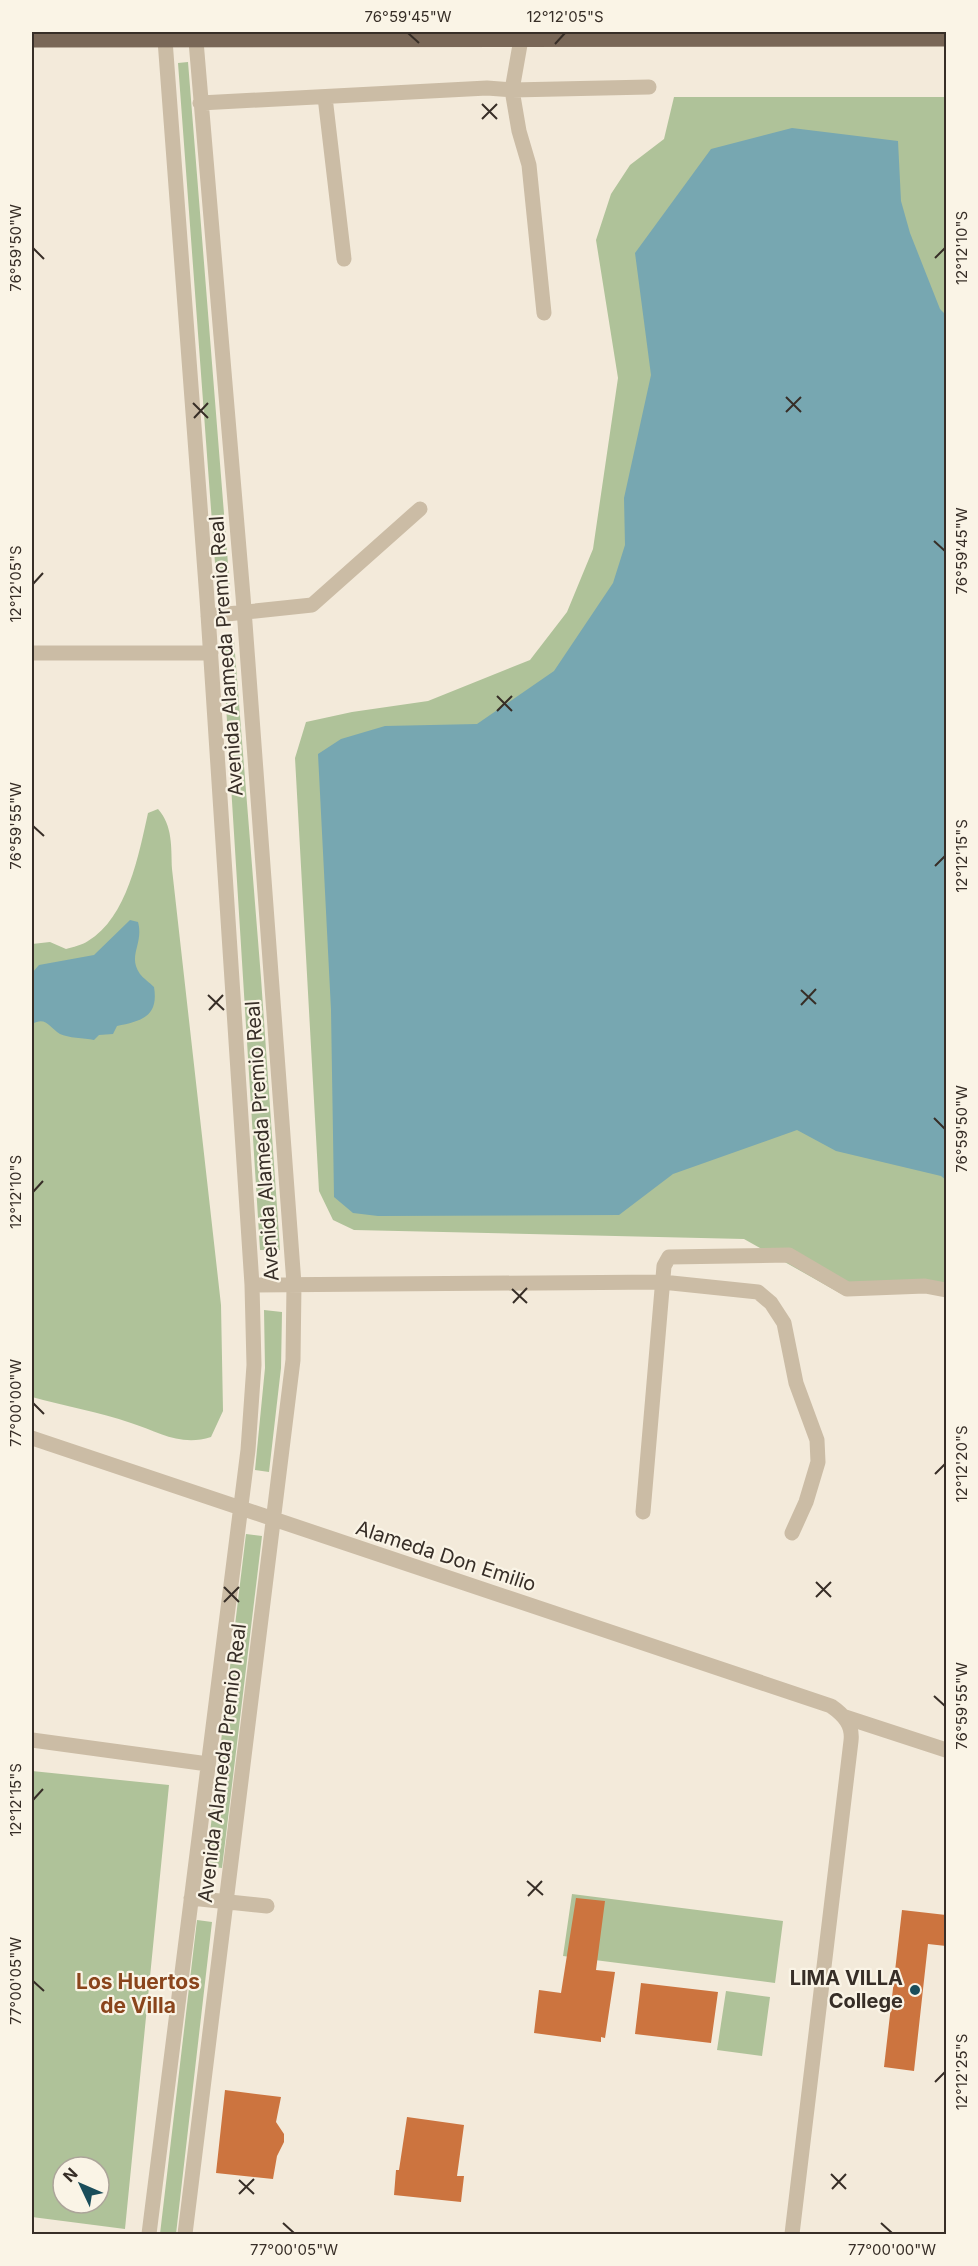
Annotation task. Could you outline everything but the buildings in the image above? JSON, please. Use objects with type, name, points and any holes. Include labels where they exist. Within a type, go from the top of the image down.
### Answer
[{"type":"main road","points":[[32,39],[196,40],[333,35],[520,39],[946,39]]},
{"type":"street","points":[[520,39],[512,90],[519,131],[529,165],[544,313]]},
{"type":"street","name":"Avenida Alameda Premio Real","points":[[149,2235],[249,1450],[254,1365],[252,1284],[211,653],[165,40]]},
{"type":"street","name":"Avenida Alameda Premio Real","points":[[185,2235],[293,1360],[294,1284],[244,613],[196,40]]},
{"type":"street","points":[[200,103],[487,88],[512,90],[649,87]]},
{"type":"street","points":[[325,97],[344,259]]},
{"type":"street","points":[[208,616],[312,605],[420,509]]},
{"type":"street","points":[[32,653],[211,653]]},
{"type":"street","points":[[644,1512],[662,1282],[664,1266],[669,1257],[789,1255],[847,1289],[925,1286],[946,1290]]},
{"type":"street","points":[[252,1284],[662,1282],[758,1292],[771,1303],[784,1323],[796,1383],[817,1440],[818,1462],[806,1502],[792,1533]]},
{"type":"street","name":"Alameda Don Emilio","points":[[32,1438],[831,1706],[844,1718],[946,1750]]},
{"type":"street","points":[[792,2235],[851,1741],[850,1726],[844,1718]]},
{"type":"street","points":[[32,1740],[208,1764]]},
{"type":"street","points":[[191,1898],[267,1906]]},
{"type":"green space","points":[[188,62],[230,589],[217,590],[178,63]]},
{"type":"green space","points":[[674,97],[946,97],[946,1296],[912,1290],[845,1296],[744,1239],[354,1230],[333,1220],[319,1191],[295,758],[306,722],[352,712],[428,701],[530,660],[567,612],[593,549],[618,378],[596,240],[611,194],[630,165],[664,139]]},
{"type":"green space","points":[[222,641],[234,641],[280,1250],[260,1250]]},
{"type":"green space","points":[[158,809],[166,822],[170,837],[221,1305],[223,1411],[211,1437],[200,1440],[170,1437],[119,1419],[32,1397],[32,944],[50,942],[66,949],[86,942],[101,931],[113,917],[129,884],[148,813]]},
{"type":"green space","points":[[264,1310],[282,1312],[281,1368],[269,1472],[255,1470],[265,1368]]},
{"type":"green space","points":[[246,1534],[262,1536],[222,1868],[206,1866]]},
{"type":"green space","points":[[32,1771],[169,1785],[125,2229],[32,2217]]},
{"type":"green space","points":[[572,1894],[783,1921],[775,1983],[563,1956]]},
{"type":"green space","points":[[197,1920],[212,1922],[176,2234],[160,2234]]},
{"type":"green space","points":[[726,1991],[770,1997],[762,2056],[717,2050]]},
{"type":"water","points":[[792,128],[898,141],[901,201],[910,233],[940,309],[946,315],[946,1180],[941,1176],[836,1151],[797,1130],[673,1174],[619,1215],[378,1216],[353,1213],[334,1197],[331,1010],[318,754],[341,739],[385,726],[477,724],[554,671],[613,583],[625,545],[624,498],[651,375],[635,253],[711,149]]},
{"type":"water","points":[[130,920],[138,922],[139,930],[135,955],[136,968],[141,976],[154,987],[154,1005],[151,1011],[141,1019],[117,1026],[113,1034],[99,1035],[94,1040],[60,1034],[41,1021],[32,1024],[32,973],[39,965],[94,955]]},
{"type":"place","name":"LIMA VILLA College","points":[[915,1990]]},
{"type":"district","name":"Los Huertos de Villa","points":[[138,1994]]}]
